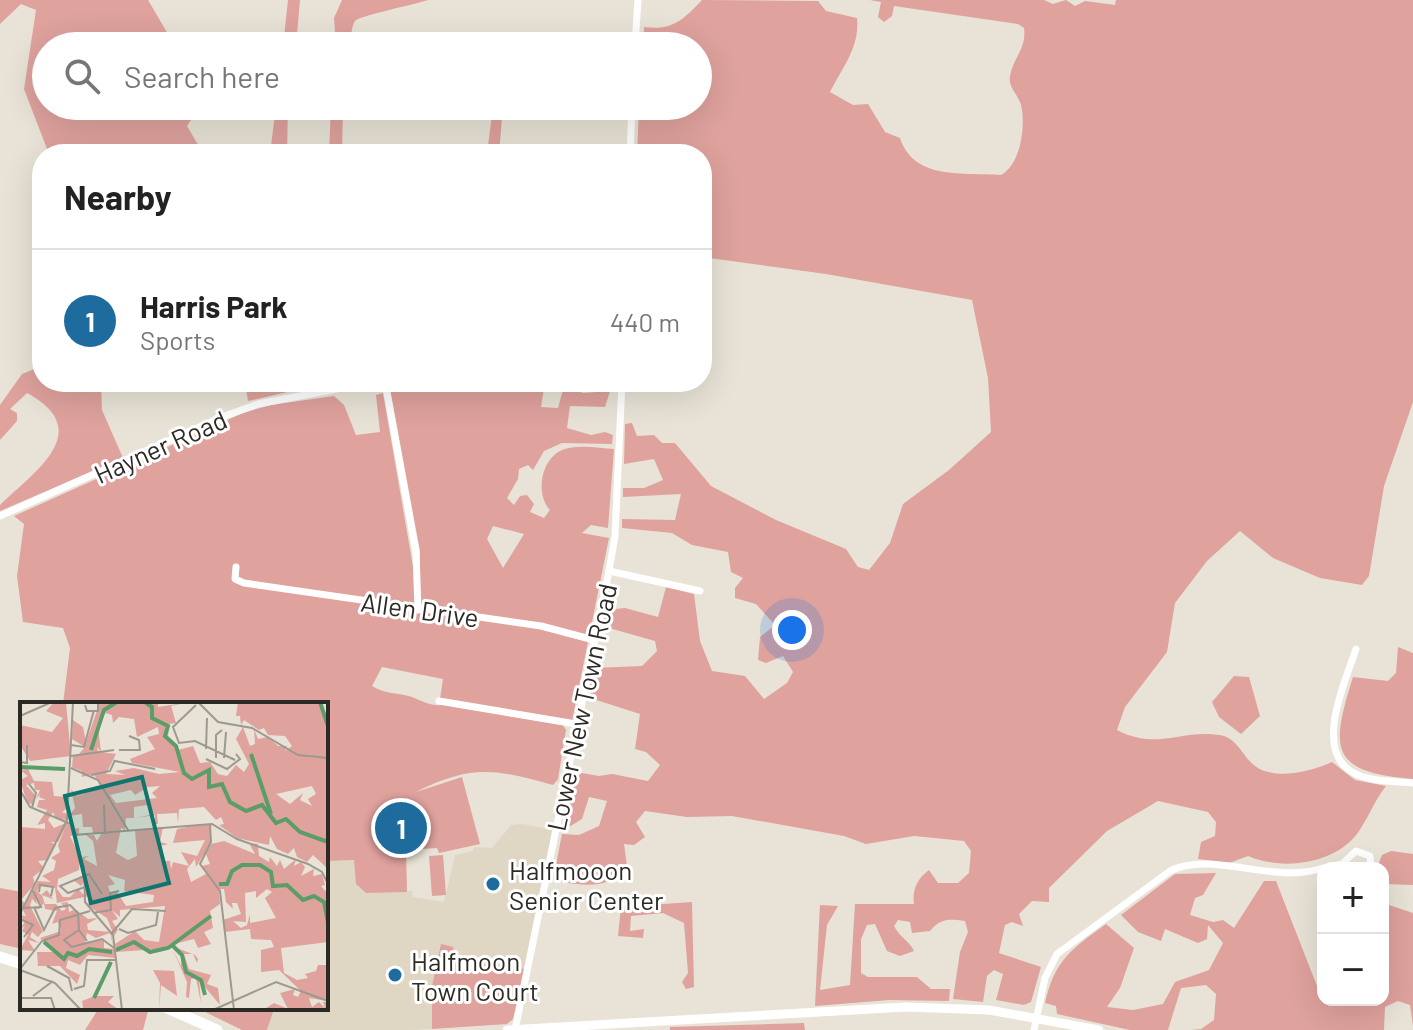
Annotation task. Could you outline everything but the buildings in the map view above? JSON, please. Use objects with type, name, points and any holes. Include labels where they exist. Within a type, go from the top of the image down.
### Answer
[{"type":"main road","points":[[0,957],[20,963]]},
{"type":"main road","points":[[172,1010],[217,1030]]},
{"type":"street","points":[[636,32],[638,0]]},
{"type":"street","points":[[630,144],[631,120]]},
{"type":"street","name":"Hayner Road","points":[[0,516],[222,417],[260,403],[319,392]]},
{"type":"street","points":[[387,392],[416,552],[418,610]]},
{"type":"street","name":"Lower New Town Road","points":[[515,1030],[609,571],[615,534],[622,392]]},
{"type":"street","name":"Allen Drive","points":[[236,567],[235,579],[244,583],[541,626],[594,640]]},
{"type":"street","points":[[609,571],[700,591]]},
{"type":"street","points":[[1356,649],[1335,725],[1333,744],[1338,757],[1361,776],[1413,783]]},
{"type":"street","points":[[439,701],[576,724]]},
{"type":"street","points":[[1345,862],[1349,854],[1360,851],[1370,856],[1370,862]]},
{"type":"street","points":[[1034,1030],[1045,978],[1057,954],[1170,871],[1192,865],[1288,875],[1317,869]]},
{"type":"street","points":[[507,1030],[906,1007],[958,1008],[1099,1030]]},
{"type":"shaded area","points":[[0,0],[148,0],[167,32],[33,32],[36,10],[21,4],[0,24]]},
{"type":"shaded area","points":[[288,0],[300,0],[297,32],[285,32]]},
{"type":"shaded area","points":[[342,0],[428,0],[359,19],[355,21],[352,32],[335,32],[334,18]]},
{"type":"shaded area","points":[[702,0],[818,1],[826,11],[857,18],[853,48],[830,92],[853,105],[868,104],[885,132],[900,138],[916,162],[928,168],[942,172],[1001,175],[1013,163],[1022,133],[1021,105],[1010,80],[1024,41],[1024,28],[1018,24],[894,6],[892,16],[884,22],[878,17],[881,2],[870,0],[1044,0],[1053,4],[1066,0],[1075,6],[1085,1],[1115,5],[1116,0],[1413,0],[1413,402],[1384,486],[1369,576],[1362,585],[1320,578],[1273,558],[1240,531],[1207,561],[1175,603],[1167,652],[1125,707],[1117,730],[1144,739],[1205,734],[1225,736],[1263,771],[1294,773],[1332,762],[1355,780],[1386,786],[1357,834],[1347,844],[1321,858],[1291,864],[1248,856],[1229,863],[1198,859],[1201,842],[1215,836],[1216,822],[1208,812],[1158,801],[1107,831],[1049,888],[1049,902],[1032,901],[1019,914],[1023,926],[1012,922],[1005,925],[999,953],[1041,967],[1031,1002],[1024,1005],[996,1000],[1003,974],[994,970],[987,976],[983,1002],[953,999],[960,952],[968,932],[965,921],[946,920],[930,931],[912,933],[910,922],[898,920],[894,926],[914,951],[900,956],[887,951],[875,924],[867,925],[861,939],[861,973],[868,977],[917,977],[931,989],[950,989],[949,1001],[889,1000],[815,1006],[820,905],[838,906],[827,925],[820,990],[850,985],[855,904],[914,904],[916,885],[929,870],[938,883],[958,883],[969,873],[971,851],[964,841],[914,836],[866,844],[844,836],[732,816],[687,817],[645,811],[636,822],[645,837],[634,845],[624,844],[627,866],[620,874],[593,885],[553,880],[562,834],[579,835],[599,826],[607,801],[589,797],[582,819],[564,830],[573,780],[582,773],[599,776],[612,774],[648,781],[660,765],[646,752],[635,749],[640,714],[587,697],[593,668],[642,666],[657,651],[655,641],[602,626],[606,610],[625,608],[658,617],[666,587],[694,594],[700,641],[712,671],[745,676],[764,699],[787,683],[793,672],[783,656],[766,663],[758,660],[760,637],[775,625],[756,604],[735,598],[735,588],[743,578],[731,572],[728,552],[692,545],[672,533],[622,528],[622,519],[675,520],[681,494],[623,497],[623,488],[644,488],[663,480],[654,459],[624,464],[625,424],[632,423],[637,436],[654,435],[662,443],[675,443],[711,486],[776,520],[846,549],[858,567],[869,570],[890,543],[903,504],[949,470],[991,432],[988,378],[972,300],[826,274],[712,258],[712,144],[637,144],[638,120],[712,120],[712,32],[644,32],[644,27],[670,25]]},
{"type":"shaded area","points":[[32,36],[32,110],[24,89]]},
{"type":"shaded area","points":[[36,120],[191,120],[187,126],[198,144],[45,144]]},
{"type":"shaded area","points":[[274,120],[288,120],[287,144],[271,144]]},
{"type":"shaded area","points":[[330,120],[343,120],[342,144],[329,144]]},
{"type":"shaded area","points":[[491,120],[502,120],[500,144],[488,144]]},
{"type":"shaded area","points":[[32,370],[32,392],[101,392],[102,410],[123,458],[0,511],[0,505],[42,465],[58,436],[57,422],[47,407],[27,393],[10,409],[17,413],[17,421],[0,440],[0,405],[22,374]]},
{"type":"shaded area","points":[[247,392],[287,392],[248,401]]},
{"type":"shaded area","points":[[391,392],[543,392],[541,407],[558,408],[562,392],[610,392],[605,407],[570,406],[567,428],[591,435],[605,432],[613,435],[612,444],[562,443],[544,451],[533,470],[528,465],[519,469],[518,479],[507,498],[514,505],[520,496],[527,495],[534,504],[530,512],[544,518],[550,510],[543,495],[542,477],[555,455],[574,447],[614,449],[608,528],[591,525],[582,533],[609,538],[572,721],[440,699],[443,679],[382,667],[372,686],[431,704],[563,725],[566,730],[558,779],[553,785],[515,775],[468,773],[416,792],[462,777],[480,844],[439,853],[437,848],[406,850],[407,892],[366,893],[356,884],[354,860],[328,861],[328,702],[63,702],[70,648],[63,628],[23,622],[17,576],[24,524],[14,516],[243,413],[271,405],[334,396],[344,405],[356,435],[380,432],[376,395],[383,393],[420,607],[420,551]],"holes":[[[493,526],[524,534],[503,568],[487,539]]]},
{"type":"shaded area","points":[[1398,647],[1413,653],[1413,779],[1386,776],[1351,763],[1343,753],[1340,740],[1341,723],[1353,677],[1388,681],[1396,673]]},
{"type":"shaded area","points":[[1234,676],[1249,677],[1260,716],[1241,734],[1219,717],[1212,702]]},
{"type":"shaded area","points":[[523,824],[552,830],[517,1010],[507,1024],[410,1030],[267,1030],[273,1010],[328,1010],[328,861],[354,860],[366,893],[412,891],[413,897],[444,902],[455,855],[473,851],[474,847],[492,848],[511,825]]},
{"type":"shaded area","points":[[1391,851],[1413,854],[1413,885],[1389,884],[1389,862],[1379,862],[1382,855]]},
{"type":"shaded area","points":[[443,855],[446,895],[432,896],[429,856]]},
{"type":"shaded area","points":[[1216,873],[1203,895],[1195,898],[1190,915],[1213,922],[1223,920],[1234,928],[1264,881],[1276,881],[1317,986],[1317,1006],[1387,1006],[1384,1030],[1191,1030],[1201,1029],[1214,1020],[1216,994],[1206,985],[1181,988],[1168,1030],[1130,1030],[1057,1014],[1056,1006],[1045,1003],[1054,976],[1066,956],[1106,924],[1134,948],[1120,988],[1107,1007],[1133,1010],[1163,1004],[1175,982],[1209,970],[1223,943],[1208,925],[1207,939],[1198,943],[1165,929],[1161,941],[1138,932],[1121,915],[1175,874]]},
{"type":"shaded area","points":[[0,888],[20,892],[20,949],[0,944]]},
{"type":"shaded area","points":[[692,902],[694,987],[686,989],[682,982],[688,973],[684,923],[663,913],[631,916],[630,931],[644,929],[643,938],[618,936],[621,907]]},
{"type":"shaded area","points":[[1389,905],[1413,913],[1413,1026],[1410,1005],[1398,1001],[1389,1005]]},
{"type":"shaded area","points":[[441,944],[453,947],[455,956],[524,969],[513,1019],[507,1024],[432,1029],[432,986]]},
{"type":"shaded area","points":[[98,1010],[148,1011],[143,1030],[85,1030]]},
{"type":"shaded area","points":[[201,1010],[274,1010],[267,1030],[242,1030]]},
{"type":"shaded area","points":[[804,1023],[805,1030],[670,1030],[670,1027]]},
{"type":"place","name":"Harris Park","points":[[401,828]]},
{"type":"place","name":"Halfmooon Senior Center","points":[[493,884]]},
{"type":"place","name":"Halfmoon Town Court","points":[[395,975]]}]
